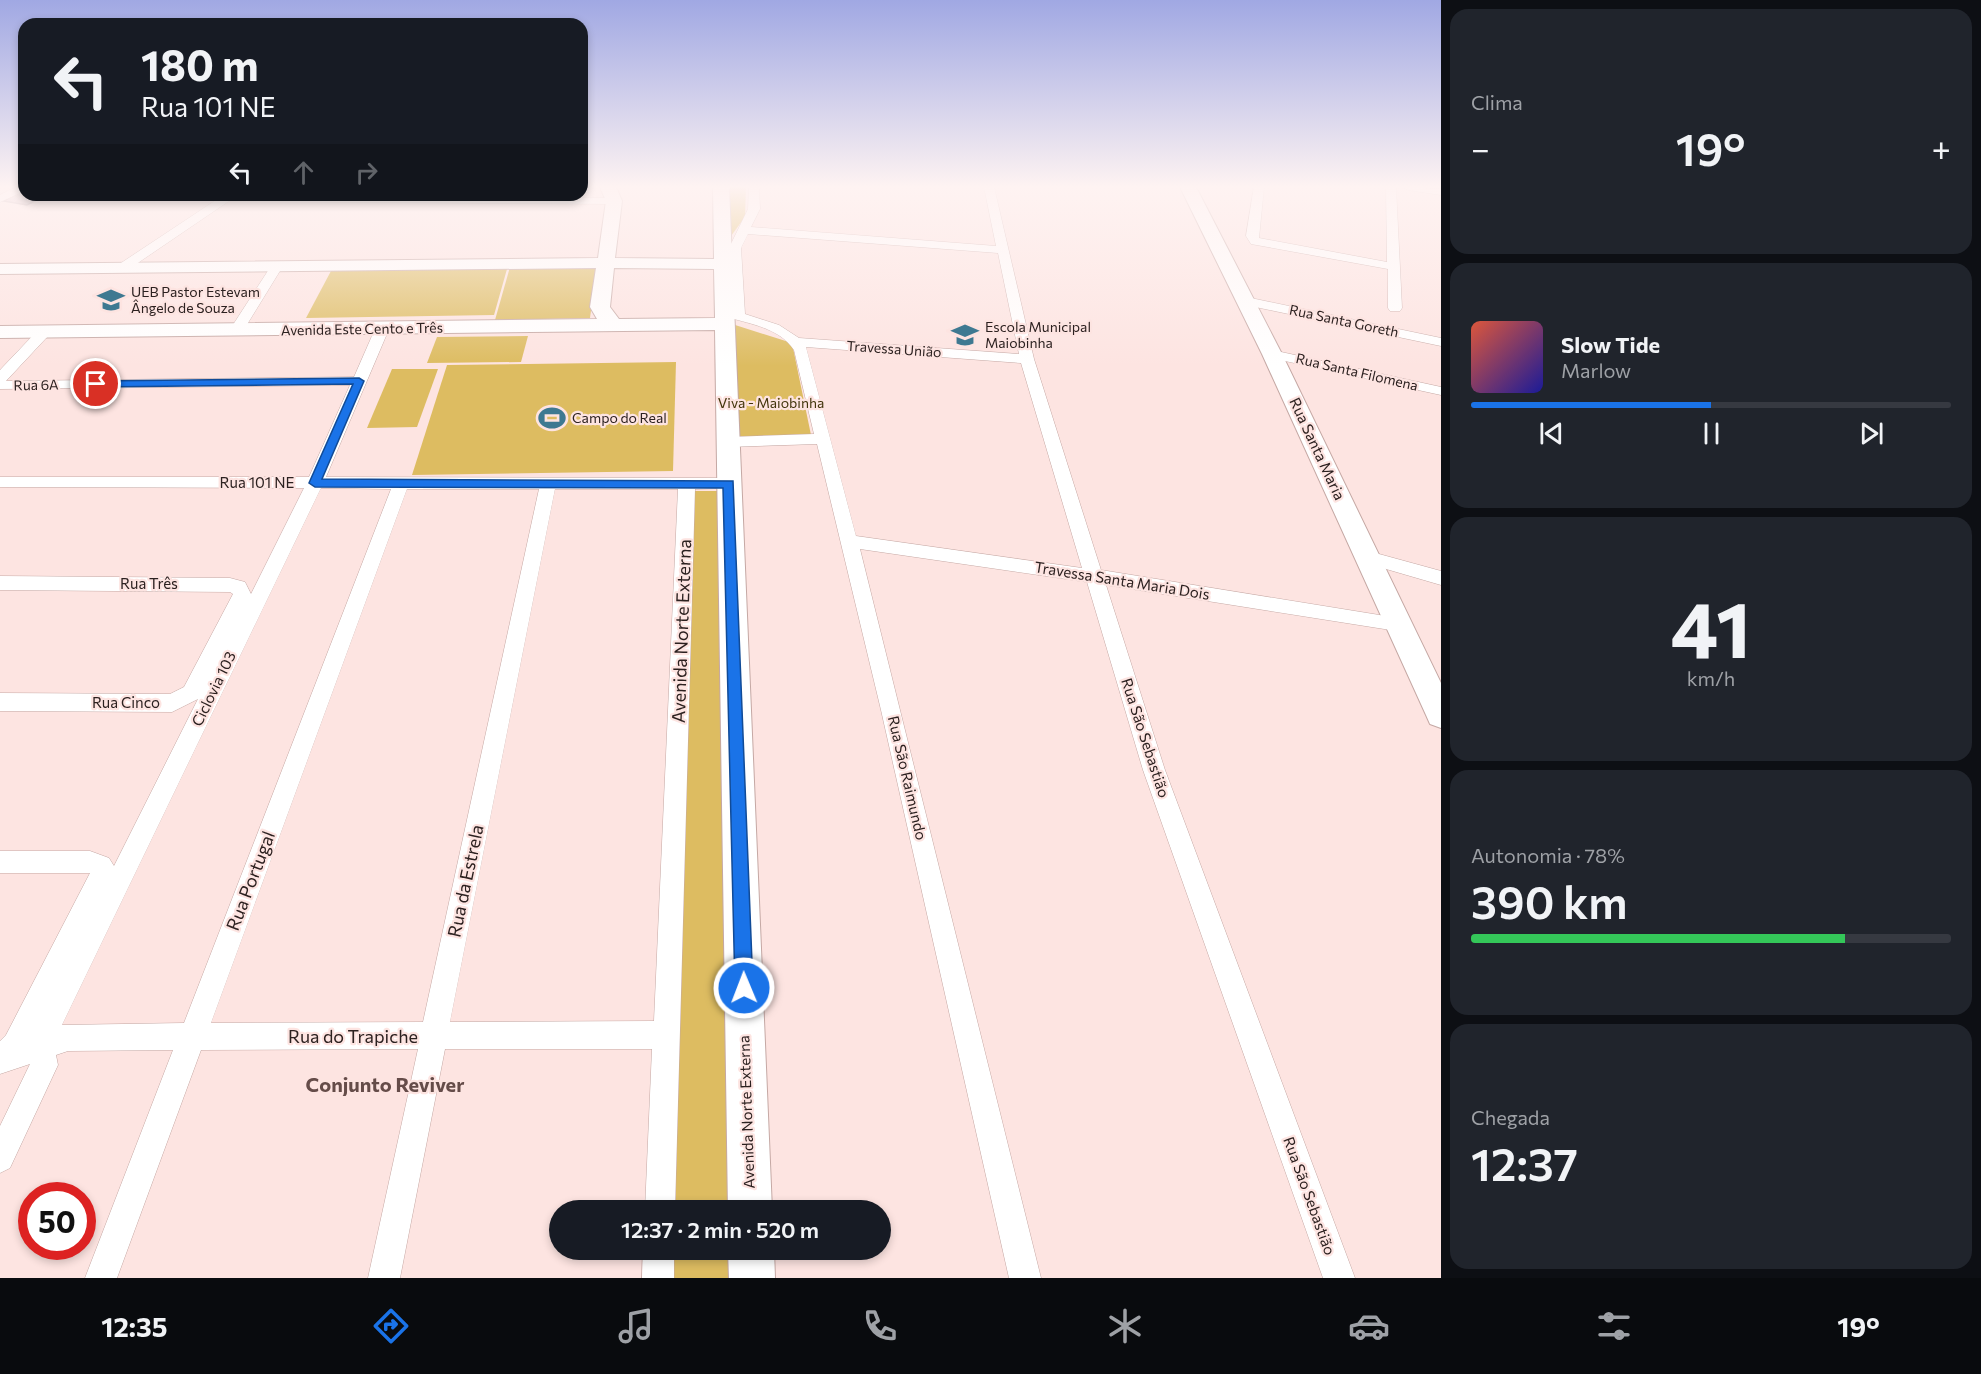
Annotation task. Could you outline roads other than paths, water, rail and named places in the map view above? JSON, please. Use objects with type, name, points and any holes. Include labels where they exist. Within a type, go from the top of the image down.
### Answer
[{"type":"main road","points":[[607,247],[600,307],[605,317],[614,325]]},
{"type":"main road","name":"Avenida Norte Externa","points":[[722,247],[729,319],[728,442],[750,1200]]},
{"type":"main road","name":"Rua Santa Maria","points":[[1218,247],[1272,354],[1441,715]]},
{"type":"main road","points":[[0,269],[606,263],[722,264]]},
{"type":"main road","name":"Avenida Este Cento e Três","points":[[0,332],[614,325],[729,319]]},
{"type":"main road","points":[[752,1260],[752,1278]]},
{"type":"street","points":[[122,268],[154,247]]},
{"type":"street","points":[[736,247],[729,319],[777,329],[796,342]]},
{"type":"street","points":[[958,247],[1002,250]]},
{"type":"street","name":"Rua São Sebastião","points":[[1001,247],[1027,358],[1154,770],[1339,1278]]},
{"type":"street","points":[[1289,247],[1394,267]]},
{"type":"street","points":[[1393,247],[1395,308]]},
{"type":"street","points":[[236,331],[277,266]]},
{"type":"street","name":"Rua Santa Goreth","points":[[1246,301],[1441,342]]},
{"type":"street","name":"Ciclovia 103","points":[[0,1158],[44,1065],[41,1046],[51,1021],[227,641],[315,483],[382,329]]},
{"type":"street","points":[[0,378],[44,332]]},
{"type":"street","name":"Travessa União","points":[[796,342],[1027,358]]},
{"type":"street","name":"Rua São Raimundo","points":[[796,342],[801,350],[891,710],[1025,1278]]},
{"type":"street","name":"Rua Santa Filomena","points":[[1272,354],[1441,391]]},
{"type":"street","name":"Rua 6A","points":[[0,385],[359,381]]},
{"type":"street","points":[[728,442],[822,439]]},
{"type":"street","name":"Rua 101 NE","points":[[0,482],[729,484]]},
{"type":"street","name":"Rua Portugal","points":[[101,1278],[401,483]]},
{"type":"street","name":"Rua da Estrela","points":[[384,1278],[548,484]]},
{"type":"street","name":"Avenida Norte Externa","points":[[660,1200],[687,484]]},
{"type":"street","name":"Travessa Santa Maria Dois","points":[[847,541],[1094,576],[1397,624]]},
{"type":"street","points":[[1368,557],[1441,578]]},
{"type":"street","name":"Rua Três","points":[[0,583],[230,585],[238,587],[242,594],[227,641]]},
{"type":"street","name":"Rua Cinco","points":[[0,702],[172,703],[191,693],[227,641]]},
{"type":"street","points":[[0,862],[90,862],[101,866],[104,871],[16,1045],[0,1060]]},
{"type":"street","name":"Rua do Trapiche","points":[[0,1060],[68,1037],[667,1035]]},
{"type":"street","points":[[658,1278],[659,1260]]},
{"type":"place","name":"UEB Pastor Estevam Ângelo de Souza","points":[[111,300]]},
{"type":"place","name":"Escola Municipal Maiobinha","points":[[965,335]]},
{"type":"place","name":"Campo do Real","points":[[552,418]]},
{"type":"district","name":"Conjunto Reviver","points":[[385,1085]]},
{"type":"park label","name":"Viva - Maiobinha","points":[[771,403]]}]
